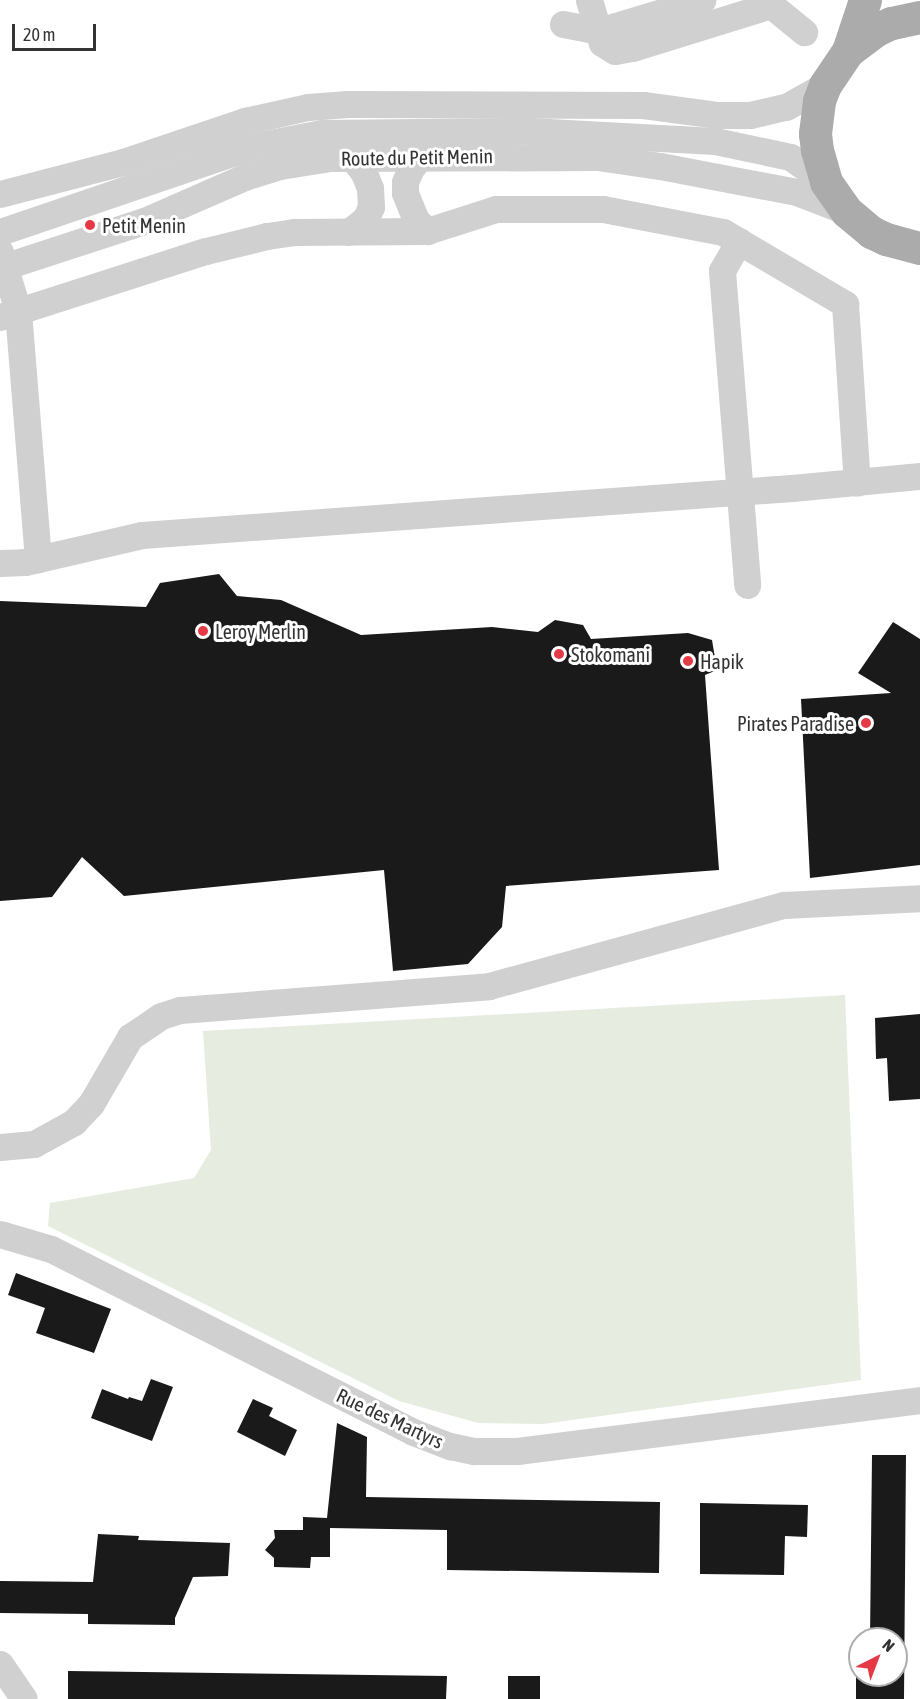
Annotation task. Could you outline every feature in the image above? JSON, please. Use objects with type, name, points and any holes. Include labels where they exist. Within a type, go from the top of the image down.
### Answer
[{"type":"main road","points":[[865,0],[848,51],[825,86],[819,101],[815,134],[820,166],[826,182],[846,211],[871,232],[914,251]]},
{"type":"main road","points":[[848,51],[876,30],[891,23],[920,17]]},
{"type":"street","points":[[589,0],[602,43],[615,51],[632,48],[771,5],[804,32]]},
{"type":"street","points":[[563,24],[599,32],[702,0]]},
{"type":"street","points":[[530,131],[777,111],[825,86]]},
{"type":"street","points":[[0,194],[123,162],[265,115],[328,105],[643,105],[735,115]]},
{"type":"street","points":[[0,232],[250,147],[292,137],[343,132],[530,131],[648,136],[738,145],[790,157],[826,182]]},
{"type":"street","points":[[349,232],[366,218],[371,207],[370,188],[364,173],[352,157]]},
{"type":"street","points":[[420,157],[411,168],[405,182],[405,193],[416,220],[427,231]]},
{"type":"street","name":"Route du Petit Menin","points":[[2,262],[144,221],[247,176],[312,159],[588,157],[641,162],[796,192],[846,211]]},
{"type":"street","points":[[9,314],[206,251],[294,232],[427,231],[496,209],[603,209],[723,232],[845,304],[857,483]]},
{"type":"street","points":[[739,241],[722,271],[747,585]]},
{"type":"street","points":[[2,262],[38,559]]},
{"type":"street","points":[[0,563],[38,559],[142,535],[857,483],[920,476]]},
{"type":"street","points":[[857,483],[896,492],[920,489]]},
{"type":"street","points":[[0,1147],[34,1144],[74,1122],[91,1104],[130,1036],[161,1016],[180,1010],[489,986],[784,905],[920,898]]},
{"type":"street","name":"Rue des Martyrs","points":[[0,1234],[51,1249],[413,1432],[440,1443],[474,1451],[517,1451],[920,1400]]},
{"type":"street","points":[[0,1664],[24,1699]]},
{"type":"shaded area","points":[[845,995],[861,1380],[543,1424],[478,1423],[399,1401],[48,1226],[50,1203],[194,1178],[211,1150],[203,1031]]},
{"type":"building","points":[[219,574],[237,596],[281,600],[361,635],[492,627],[538,632],[555,620],[583,625],[591,639],[688,633],[712,640],[717,670],[705,675],[719,870],[506,886],[502,927],[468,964],[393,971],[384,870],[124,896],[82,857],[52,897],[0,901],[0,601],[146,607],[160,583]]},
{"type":"building","points":[[893,622],[920,639],[920,865],[810,878],[801,699],[891,693],[858,673]]},
{"type":"building","points":[[920,1014],[920,1099],[889,1101],[887,1058],[876,1059],[875,1018]]},
{"type":"building","points":[[16,1273],[111,1309],[94,1353],[36,1333],[45,1308],[8,1295]]},
{"type":"building","points":[[151,1379],[173,1387],[152,1441],[91,1418],[102,1389],[128,1399],[129,1397],[142,1401]]},
{"type":"building","points":[[253,1399],[273,1408],[269,1416],[297,1430],[285,1456],[237,1432]]},
{"type":"building","points":[[337,1423],[367,1437],[366,1497],[660,1502],[659,1573],[447,1570],[447,1530],[330,1528],[330,1557],[311,1557],[310,1568],[274,1567],[274,1558],[265,1550],[275,1538],[274,1530],[303,1530],[303,1517],[327,1518]]},
{"type":"building","points":[[872,1455],[906,1455],[905,1627],[870,1627]]},
{"type":"building","points":[[700,1503],[808,1505],[807,1537],[785,1536],[784,1575],[700,1574]]},
{"type":"building","points":[[98,1534],[139,1536],[138,1540],[230,1543],[228,1576],[193,1577],[175,1618],[175,1625],[88,1624],[88,1614],[0,1613],[0,1581],[93,1582]]},
{"type":"building","points":[[68,1671],[447,1676],[446,1699],[68,1699]]},
{"type":"building","points":[[508,1676],[540,1676],[540,1699],[508,1699]]},
{"type":"building","points":[[856,1687],[904,1687],[904,1699],[856,1699]]},
{"type":"place","name":"Petit Menin","points":[[90,225]]},
{"type":"place","name":"Leroy Merlin","points":[[203,631]]},
{"type":"place","name":"Stokomani","points":[[559,654]]},
{"type":"place","name":"Hapik","points":[[688,661]]},
{"type":"place","name":"Pirates Paradise","points":[[866,723]]}]
